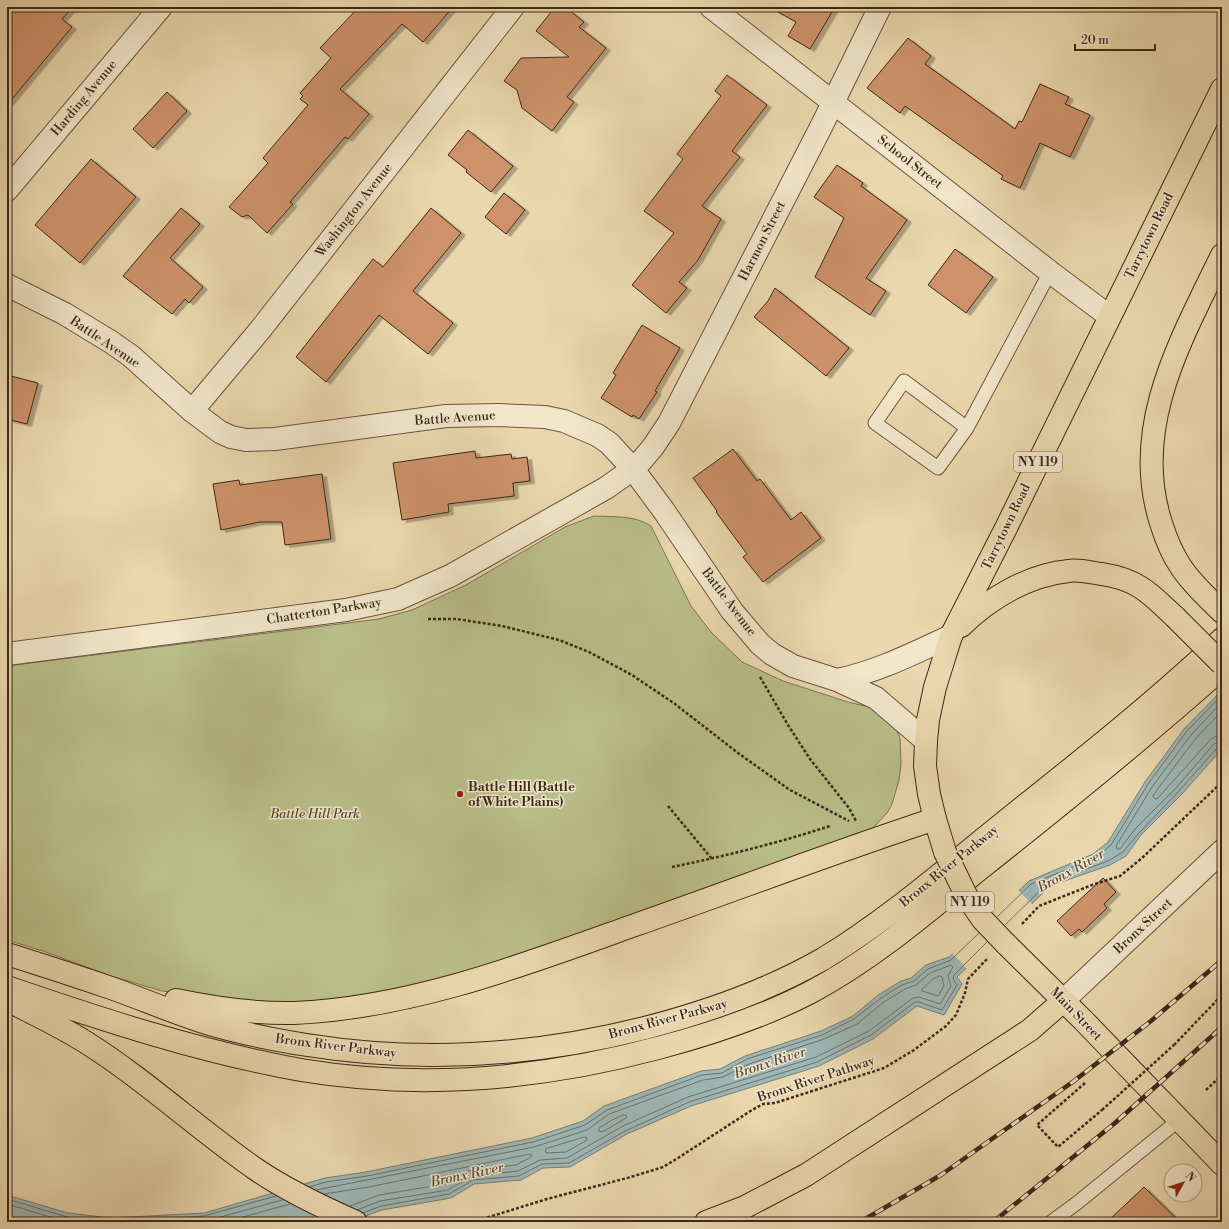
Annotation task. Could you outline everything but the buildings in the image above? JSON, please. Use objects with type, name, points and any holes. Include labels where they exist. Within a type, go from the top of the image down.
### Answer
[{"type":"main road","name":"Tarrytown Road","points":[[945,852],[929,794],[925,766],[928,720],[951,636],[1006,528],[1222,88]]},
{"type":"main road","points":[[1222,255],[1196,309],[1167,378],[1159,403],[1154,427],[1151,454],[1152,479],[1156,507],[1168,543],[1181,568],[1222,612]]},
{"type":"main road","points":[[951,636],[968,619],[985,605],[1002,594],[1037,578],[1070,570],[1108,575],[1127,580],[1140,586],[1175,617],[1222,664]]},
{"type":"main road","name":"Bronx River Parkway","points":[[7,954],[108,987],[213,1025],[305,1045],[389,1055],[448,1055],[533,1049],[587,1041],[673,1020],[739,999],[780,981],[823,958],[879,922],[1079,762],[1169,687],[1222,639]]},
{"type":"main road","name":"Bronx River Parkway","points":[[7,987],[112,1022],[207,1049],[302,1070],[341,1075],[437,1081],[487,1079],[570,1068],[630,1056],[680,1042],[747,1020],[799,998],[854,966],[899,934],[1068,799],[1153,729],[1222,668]]},
{"type":"main road","points":[[108,987],[218,1008],[293,1013],[324,1011],[414,996],[492,974],[580,945],[935,819]]},
{"type":"main road","name":"Main Street","points":[[945,852],[967,897],[983,920],[1222,1164]]},
{"type":"main road","points":[[7,1000],[88,1044],[258,1171],[327,1209],[365,1221]]},
{"type":"main road","points":[[706,1222],[745,1207],[806,1175],[1030,1030],[1063,1001]]},
{"type":"street","name":"Harding Avenue","points":[[7,190],[161,7]]},
{"type":"street","name":"Washington Avenue","points":[[192,411],[260,330],[513,7]]},
{"type":"street","name":"School Street","points":[[711,7],[1050,272],[1109,316]]},
{"type":"street","name":"Harmon Street","points":[[633,469],[653,447],[669,423],[833,103],[880,7]]},
{"type":"street","name":"Battle Avenue","points":[[7,285],[64,314],[111,342],[136,360],[192,411],[220,432],[231,437],[246,440],[275,439],[446,416],[498,415],[545,417],[564,421],[598,435],[609,443],[633,469],[664,511],[732,611],[760,644],[772,654],[793,666],[837,680],[876,698],[926,741]]},
{"type":"street","name":"Chatterton Parkway","points":[[7,654],[346,610],[398,599],[450,576],[606,488],[633,469]]},
{"type":"street","points":[[837,680],[859,675],[879,668],[951,636]]},
{"type":"street","name":"Bronx Street","points":[[1063,1001],[1222,851]]},
{"type":"lane","points":[[967,428],[904,381],[875,424],[938,468],[967,428],[1050,272]]},
{"type":"lane","points":[[1051,1222],[1077,1203],[1179,1120]]},
{"type":"path","points":[[428,619],[457,619],[502,626],[559,640],[589,652],[632,675],[675,704],[738,753],[790,790],[858,826],[849,808],[829,784],[799,742],[759,675]]},
{"type":"path","points":[[1092,885],[1120,876],[1142,858],[1222,782]]},
{"type":"path","points":[[668,806],[712,859]]},
{"type":"path","points":[[672,867],[712,859],[784,841],[835,825]]},
{"type":"path","name":"Bronx River Pathway","points":[[473,1222],[546,1199],[631,1177],[663,1166],[763,1104],[775,1103],[884,1068],[914,1050],[946,1026],[956,1015],[965,993]]},
{"type":"path","points":[[1085,1083],[1037,1125],[1058,1147],[1102,1110],[1174,1045],[1222,995]]},
{"type":"path","points":[[1206,1090],[1222,1075]]},
{"type":"path","points":[[365,1221],[409,1222]]},
{"type":"green space","name":"Battle Hill Park","points":[[594,516],[631,518],[651,526],[691,606],[711,632],[742,662],[783,681],[848,702],[874,708],[895,726],[900,738],[901,764],[899,780],[892,804],[887,813],[871,830],[502,962],[403,988],[337,999],[280,1003],[230,1000],[162,991],[108,975],[43,951],[7,940],[7,666],[379,619],[412,610],[466,585],[565,527]]},
{"type":"water","name":"Bronx River","points":[[1222,690],[1222,749],[1182,794],[1141,835],[1126,856],[1110,865],[1050,886],[957,977],[962,984],[944,1015],[917,1006],[873,1039],[819,1066],[691,1106],[627,1134],[570,1167],[543,1168],[521,1180],[474,1184],[451,1198],[382,1210],[350,1222],[7,1222],[7,1195],[68,1213],[111,1218],[204,1213],[325,1178],[366,1172],[532,1138],[583,1121],[604,1106],[701,1071],[720,1069],[745,1056],[821,1031],[853,1016],[878,995],[901,981],[911,978],[926,965],[949,957],[1029,881],[1093,854],[1108,842],[1145,782],[1184,729]]},
{"type":"pier","points":[[1017,889],[1033,905],[968,970],[951,952]]},
{"type":"railway","points":[[860,1222],[941,1175],[1074,1081],[1151,1021],[1222,960]]},
{"type":"railway","points":[[993,1222],[1115,1123],[1222,1027]]},
{"type":"place","name":"Battle Hill (Battle of White Plains)","points":[[460,794]]}]
